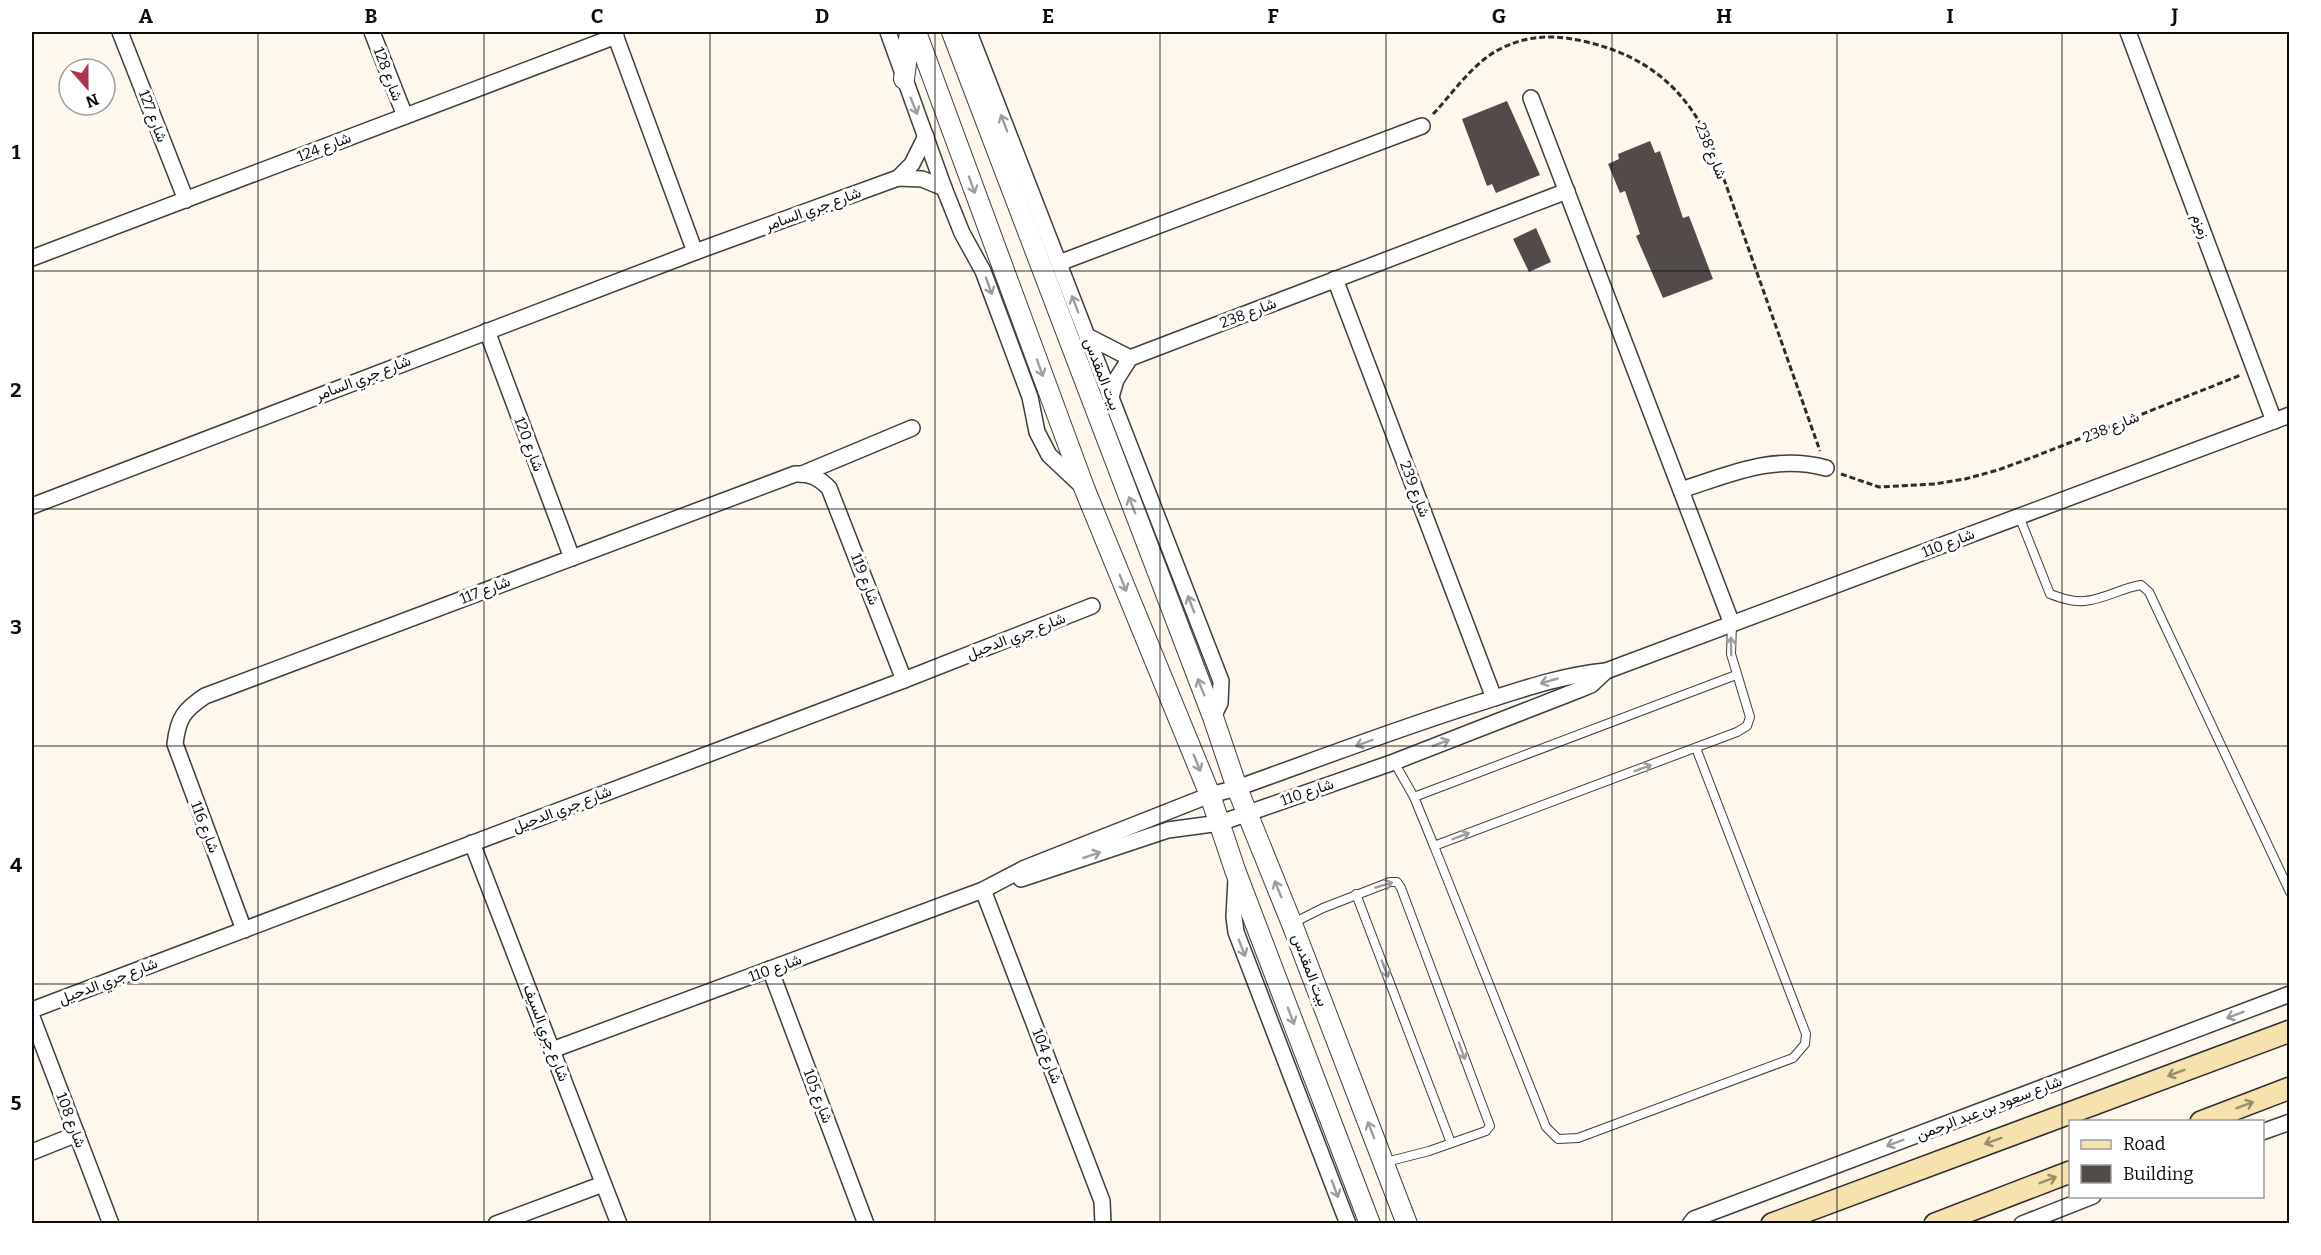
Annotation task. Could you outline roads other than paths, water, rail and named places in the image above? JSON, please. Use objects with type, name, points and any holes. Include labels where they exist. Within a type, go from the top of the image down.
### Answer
[{"type":"main road","name":"شارع سعود بن عبد الرحمن","points":[[1772,1224],[2289,1031]]},
{"type":"main road","points":[[2206,1120],[2289,1088]]},
{"type":"main road","points":[[1935,1224],[2069,1172]]},
{"type":"main road","points":[[1814,1224],[1864,1189]]},
{"type":"street","name":"شارع 127","points":[[120,32],[186,200]]},
{"type":"street","name":"شارع 128","points":[[372,32],[405,116]]},
{"type":"street","points":[[888,32],[944,188],[962,233],[983,271],[1030,397],[1037,432],[1049,455],[1085,490]]},
{"type":"street","points":[[904,79],[910,32]]},
{"type":"street","points":[[915,32],[1085,490],[1210,795],[1235,870],[1370,1224]]},
{"type":"street","name":"بيت المقدس","points":[[952,32],[1213,717],[1237,788],[1292,924],[1407,1224]]},
{"type":"street","name":"بيت المقدس","points":[[969,32],[1221,681],[1220,704],[1213,717]]},
{"type":"street","name":"زمزم","points":[[2128,32],[2274,421]]},
{"type":"street","name":"شارع 124","points":[[32,258],[615,34]]},
{"type":"street","points":[[615,34],[695,252]]},
{"type":"street","points":[[1531,98],[1732,624]]},
{"type":"street","points":[[1059,263],[1422,126]]},
{"type":"street","points":[[898,178],[912,164],[926,136]]},
{"type":"street","name":"شارع جري السامر","points":[[32,506],[695,252],[898,178],[922,179],[944,188]]},
{"type":"street","name":"شارع 238","points":[[1130,358],[1567,191]]},
{"type":"street","name":"شارع 239","points":[[1335,279],[1494,698]]},
{"type":"street","name":"شارع 120","points":[[487,331],[572,558]]},
{"type":"street","points":[[1088,336],[1130,358],[1116,380],[1111,397]]},
{"type":"street","name":"شارع 110","points":[[990,887],[1025,868],[1210,795],[1237,788],[1438,716],[1551,680],[1606,671],[2289,415]]},
{"type":"street","name":"شارع 117","points":[[178,723],[191,705],[205,696],[795,474],[802,474],[912,428]]},
{"type":"street","points":[[1681,490],[1764,464],[1795,462],[1826,468]]},
{"type":"street","name":"شارع 119","points":[[802,474],[812,475],[829,488],[904,680]]},
{"type":"street","name":"شارع جري الدحيل","points":[[32,1010],[904,680],[1092,606]]},
{"type":"street","name":"شارع 110","points":[[552,1050],[990,887],[1028,877],[1168,830],[1220,823],[1394,762],[1591,685],[1606,671]]},
{"type":"street","name":"شارع 116","points":[[178,723],[175,744],[177,753],[244,930]]},
{"type":"street","name":"شارع جري السيف","points":[[472,843],[619,1224]]},
{"type":"street","points":[[1235,870],[1236,932],[1348,1224]]},
{"type":"street","name":"شارع 104","points":[[990,887],[1102,1201],[1103,1224]]},
{"type":"street","name":"شارع 105","points":[[770,969],[866,1224]]},
{"type":"street","name":"شارع سعود بن عبد الرحمن","points":[[1690,1224],[1694,1219],[2289,994]]},
{"type":"street","name":"شارع 108","points":[[32,1017],[111,1224]]},
{"type":"street","points":[[2264,1131],[2289,1122]]},
{"type":"street","points":[[32,1152],[77,1134]]},
{"type":"street","points":[[496,1224],[603,1184]]},
{"type":"street","points":[[2025,1223],[2090,1198]]},
{"type":"lane","points":[[2019,516],[2050,594],[2070,600],[2085,601],[2140,585],[2149,592],[2289,892]]},
{"type":"lane","points":[[1434,846],[1743,730],[1747,726],[1749,712],[1731,654],[1732,624]]},
{"type":"lane","points":[[1413,797],[1736,675]]},
{"type":"lane","points":[[1394,762],[1413,797],[1434,846],[1546,1127],[1558,1139],[1578,1138],[1793,1058],[1805,1044],[1806,1034],[1696,748]]},
{"type":"lane","points":[[1292,924],[1316,911],[1390,882],[1397,882],[1401,888],[1490,1126],[1486,1131],[1384,1163]]},
{"type":"lane","points":[[1356,894],[1451,1143]]}]
